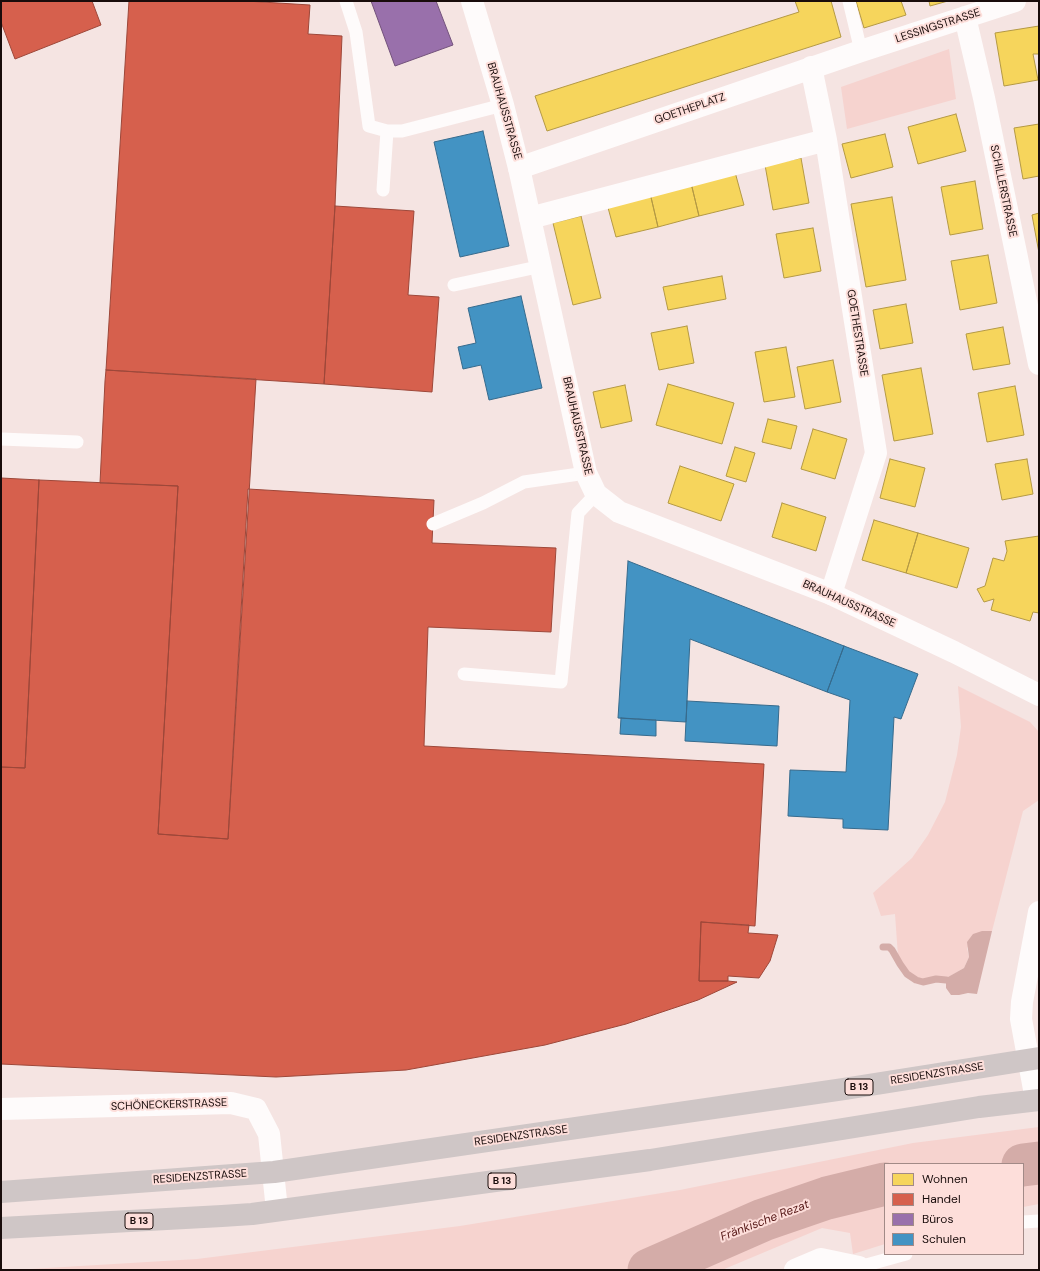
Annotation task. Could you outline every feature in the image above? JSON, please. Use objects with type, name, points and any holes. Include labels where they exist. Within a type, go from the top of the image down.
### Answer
[{"type":"main road","name":"RESIDENZSTRASSE","points":[[1,1192],[274,1172],[844,1089],[1033,1059]]},
{"type":"main road","name":"B 13","points":[[1,1228],[222,1216],[277,1210],[650,1160],[979,1107],[1037,1100]]},
{"type":"street","name":"BRAUHAUSSTRASSE","points":[[472,1],[503,105],[519,168],[542,266],[586,473],[596,494],[619,512],[831,594],[954,652],[1039,695]]},
{"type":"street","name":"LESSINGSTRASSE","points":[[861,51],[1015,1]]},
{"type":"street","name":"SCHILLERSTRASSE","points":[[966,17],[1039,364]]},
{"type":"street","name":"GOETHEPLATZ","points":[[519,168],[861,51]]},
{"type":"street","name":"GOETHESTRASSE","points":[[811,67],[826,140],[876,453],[831,594]]},
{"type":"street","points":[[530,218],[826,140]]},
{"type":"street","points":[[1037,1100],[1033,1059],[1021,1019],[1022,1002],[1039,912]]},
{"type":"street","name":"SCHÖNECKERSTRASSE","points":[[1,1109],[231,1103],[256,1109],[268,1134],[274,1172],[277,1210]]},
{"type":"street","points":[[795,1270],[821,1259],[859,1268]]},
{"type":"lane","points":[[346,1],[356,32],[369,126],[387,131],[402,131],[503,105]]},
{"type":"lane","points":[[849,1],[861,51]]},
{"type":"lane","points":[[383,190],[387,131]]},
{"type":"lane","points":[[454,285],[542,266]]},
{"type":"lane","points":[[1,439],[77,442]]},
{"type":"lane","points":[[433,524],[483,503],[524,482],[586,473]]},
{"type":"lane","points":[[464,674],[561,682],[578,513],[596,494]]},
{"type":"lane","points":[[1024,1222],[1039,1221]]},
{"type":"lane","points":[[859,1268],[903,1255]]},
{"type":"shaded area","points":[[949,49],[956,99],[847,129],[841,87]]},
{"type":"shaded area","points":[[958,686],[1030,722],[1039,732],[1039,800],[1023,811],[992,931],[982,931],[967,948],[969,957],[964,968],[945,979],[936,977],[924,980],[909,973],[902,963],[898,956],[895,914],[881,916],[873,893],[912,858],[928,835],[945,802],[957,755],[961,727]]},
{"type":"shaded area","points":[[982,931],[992,931],[977,994],[968,993],[951,995],[946,988],[946,980],[948,977],[964,968],[969,957],[967,942],[973,934]]},
{"type":"shaded area","points":[[1039,1127],[1039,1204],[1024,1207],[1024,1163],[884,1163],[884,1244],[853,1254],[850,1233],[822,1228],[722,1270],[14,1270],[197,1259],[460,1226],[680,1190],[913,1143]]},
{"type":"building: Wohnen","points":[[795,1],[831,1],[841,37],[547,131],[535,96],[799,12]]},
{"type":"building: Wohnen","points":[[856,1],[901,1],[906,15],[864,28]]},
{"type":"building: Wohnen","points":[[929,1],[948,1],[930,6]]},
{"type":"building: Wohnen","points":[[1039,26],[1039,54],[1033,54],[1038,80],[1004,86],[995,33]]},
{"type":"building: Wohnen","points":[[956,114],[966,151],[918,164],[908,127]]},
{"type":"building: Wohnen","points":[[1039,124],[1039,176],[1023,179],[1014,128]]},
{"type":"building: Wohnen","points":[[885,134],[893,167],[851,178],[842,144]]},
{"type":"building: Wohnen","points":[[801,158],[809,203],[773,210],[765,165]]},
{"type":"building: Wohnen","points":[[735,172],[744,205],[699,216],[691,183]]},
{"type":"building: Wohnen","points":[[975,181],[983,229],[950,235],[941,187]]},
{"type":"building: Wohnen","points":[[691,183],[699,216],[658,227],[650,193]]},
{"type":"building: Wohnen","points":[[650,193],[658,227],[616,237],[607,204]]},
{"type":"building: Wohnen","points":[[892,197],[906,280],[866,287],[851,204]]},
{"type":"building: Wohnen","points":[[1039,213],[1039,253],[1032,215]]},
{"type":"building: Wohnen","points":[[581,216],[601,298],[573,305],[553,223]]},
{"type":"building: Wohnen","points":[[813,228],[821,271],[784,278],[776,234]]},
{"type":"building: Wohnen","points":[[988,255],[997,303],[960,310],[951,261]]},
{"type":"building: Wohnen","points":[[722,276],[726,299],[668,310],[663,287]]},
{"type":"building: Wohnen","points":[[906,304],[913,343],[880,349],[873,310]]},
{"type":"building: Wohnen","points":[[687,326],[694,363],[659,370],[651,333]]},
{"type":"building: Wohnen","points":[[1003,327],[1010,364],[973,370],[966,334]]},
{"type":"building: Wohnen","points":[[786,347],[795,397],[764,402],[755,352]]},
{"type":"building: Wohnen","points":[[833,360],[841,402],[805,409],[797,367]]},
{"type":"building: Wohnen","points":[[921,368],[933,434],[894,441],[882,375]]},
{"type":"building: Wohnen","points":[[668,384],[734,403],[722,444],[656,425]]},
{"type":"building: Wohnen","points":[[625,385],[632,421],[601,428],[593,392]]},
{"type":"building: Wohnen","points":[[1015,386],[1024,435],[987,442],[978,393]]},
{"type":"building: Wohnen","points":[[768,419],[797,426],[791,449],[762,442]]},
{"type":"building: Wohnen","points":[[813,429],[847,439],[835,479],[801,469]]},
{"type":"building: Wohnen","points":[[735,447],[755,453],[746,482],[726,476]]},
{"type":"building: Wohnen","points":[[890,459],[925,468],[915,507],[880,498]]},
{"type":"building: Wohnen","points":[[1027,459],[1033,494],[1002,500],[995,464]]},
{"type":"building: Wohnen","points":[[680,466],[734,484],[721,521],[668,503]]},
{"type":"building: Wohnen","points":[[782,503],[826,517],[816,551],[772,537]]},
{"type":"building: Wohnen","points":[[874,520],[918,533],[906,573],[862,560]]},
{"type":"building: Wohnen","points":[[918,533],[969,548],[957,588],[906,573]]},
{"type":"building: Wohnen","points":[[1039,536],[1039,613],[1033,612],[1030,621],[991,610],[994,599],[984,602],[977,589],[985,586],[993,558],[1004,561],[1007,551],[1005,541]]},
{"type":"building: Handel","points":[[1,1],[92,1],[101,25],[15,59],[1,22]]},
{"type":"building: Handel","points":[[129,1],[246,1],[310,5],[308,34],[342,36],[335,206],[324,384],[106,370]]},
{"type":"building: Handel","points":[[335,206],[414,211],[408,295],[439,297],[432,392],[324,384]]},
{"type":"building: Handel","points":[[106,370],[256,379],[228,839],[158,834],[178,486],[100,483]]},
{"type":"building: Handel","points":[[1,478],[39,480],[25,768],[1,767]]},
{"type":"building: Handel","points":[[39,480],[178,486],[158,834],[228,839],[248,489],[434,500],[432,543],[556,548],[551,632],[428,627],[424,746],[764,764],[755,926],[701,922],[699,981],[737,982],[698,1000],[626,1024],[545,1045],[406,1070],[276,1077],[1,1064],[1,767],[25,768]]},
{"type":"building: Handel","points":[[701,922],[749,925],[748,933],[778,935],[770,961],[759,978],[728,976],[728,981],[699,981]]},
{"type":"building: Büros","points":[[371,1],[436,1],[453,45],[395,66]]},
{"type":"building: Schulen","points":[[483,131],[509,246],[460,257],[434,142]]},
{"type":"building: Schulen","points":[[521,296],[542,388],[489,400],[481,365],[463,369],[458,347],[476,343],[468,308]]},
{"type":"building: Schulen","points":[[628,561],[844,646],[827,692],[690,639],[686,722],[618,718]]},
{"type":"building: Schulen","points":[[844,646],[918,674],[901,719],[894,717],[888,830],[843,828],[843,819],[788,816],[790,770],[846,772],[850,700],[827,692]]},
{"type":"building: Schulen","points":[[687,701],[779,706],[777,746],[685,741]]},
{"type":"building: Schulen","points":[[621,718],[656,720],[656,736],[620,734]]},
{"type":"waterway","points":[[883,947],[889,947],[907,974],[916,980],[923,982],[936,979],[946,980]]},
{"type":"waterway","name":"Fränkische Rezat","points":[[1024,1165],[1039,1163]]},
{"type":"waterway","name":"Fränkische Rezat","points":[[649,1270],[763,1220],[827,1198],[884,1184]]}]
